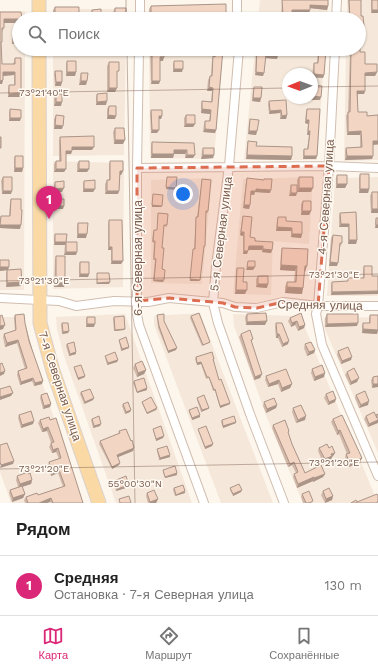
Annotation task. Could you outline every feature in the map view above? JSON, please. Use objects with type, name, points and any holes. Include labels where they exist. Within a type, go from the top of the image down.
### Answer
[{"type":"main road","points":[[39,0],[39,12]]},
{"type":"main road","name":"7-я Северная улица","points":[[39,56],[40,323],[44,344],[99,503]]},
{"type":"street","points":[[140,0],[140,12]]},
{"type":"street","points":[[237,0],[237,12]]},
{"type":"street","points":[[336,12],[337,0]]},
{"type":"street","name":"6-я Северная улица","points":[[139,56],[137,302],[139,325],[204,503]]},
{"type":"street","name":"5-я Северная улица","points":[[238,56],[229,166],[216,266],[213,303],[218,323],[247,407],[284,503]]},
{"type":"street","name":"4-я Северная улица","points":[[335,56],[318,306],[316,314],[322,345],[378,476]]},
{"type":"street","points":[[137,168],[229,166],[328,166],[378,168]]},
{"type":"street","name":"Средняя улица","points":[[0,298],[59,301],[76,306],[114,301],[148,302],[169,298],[223,303],[235,307],[257,308],[283,302],[318,306],[378,306]]},
{"type":"highlighted area","points":[[329,166],[318,306],[283,302],[257,308],[235,307],[223,303],[169,298],[137,301],[137,168]]},
{"type":"shaded area","points":[[260,0],[329,0],[328,12],[259,12]]},
{"type":"shaded area","points":[[347,0],[378,0],[378,160],[344,161],[346,56],[366,56],[366,12],[347,12]]},
{"type":"shaded area","points":[[53,9],[127,9],[127,12],[53,12]]},
{"type":"shaded area","points":[[0,11],[25,11],[12,12],[12,56],[25,56],[24,290],[0,290]]},
{"type":"shaded area","points":[[53,56],[126,56],[124,155],[53,156]]},
{"type":"shaded area","points":[[149,56],[222,56],[214,159],[150,158]]},
{"type":"shaded area","points":[[254,56],[324,56],[317,160],[244,160]]},
{"type":"shaded area","points":[[53,161],[124,163],[123,287],[53,289]]},
{"type":"shaded area","points":[[313,177],[309,244],[273,241],[271,295],[233,294],[243,179]]},
{"type":"shaded area","points":[[378,177],[378,296],[327,296],[335,178]]},
{"type":"shaded area","points":[[212,178],[202,284],[151,283],[151,180]]},
{"type":"shaded area","points":[[200,313],[273,503],[221,503],[154,325],[154,316]]},
{"type":"shaded area","points":[[125,314],[192,503],[116,503],[64,356],[57,329],[56,317]]},
{"type":"shaded area","points":[[233,314],[300,316],[378,503],[303,503],[267,418],[234,326]]},
{"type":"shaded area","points":[[0,317],[23,317],[28,341],[83,503],[11,503],[0,472]]},
{"type":"shaded area","points":[[378,317],[378,453],[324,327],[324,318]]},
{"type":"building","points":[[282,0],[328,0],[328,6],[310,5],[310,10],[292,10],[292,12],[283,12]]},
{"type":"building","points":[[349,0],[361,0],[361,12],[350,12]]},
{"type":"building","points":[[372,0],[378,0],[378,10],[372,10]]},
{"type":"building","points":[[226,4],[226,12],[151,12],[151,6]]},
{"type":"building","points":[[55,7],[79,7],[79,12],[55,12]]},
{"type":"building","points":[[115,8],[126,8],[126,12],[115,12]]},
{"type":"building","points":[[101,9],[101,12],[92,12],[92,10]]},
{"type":"building","points":[[0,12],[12,12],[12,19],[4,19],[4,28],[2,28],[2,64],[15,64],[15,58],[21,58],[21,93],[9,94],[9,85],[15,85],[15,72],[3,72],[3,80],[0,81]]},
{"type":"building","points":[[152,56],[164,56],[160,57],[160,81],[152,81]]},
{"type":"building","points":[[213,56],[222,56],[216,130],[205,129],[205,121],[210,121],[211,110],[202,109],[202,101],[212,102],[213,88],[209,87],[210,76],[212,76]]},
{"type":"building","points":[[257,56],[266,56],[264,73],[256,72]]},
{"type":"building","points":[[318,56],[325,56],[324,75],[318,74],[318,68],[314,68],[314,63],[318,63]]},
{"type":"building","points":[[351,56],[365,56],[365,64],[377,64],[377,72],[365,73],[365,91],[357,91],[358,112],[367,112],[367,116],[378,115],[378,141],[373,141],[373,156],[347,156],[346,148],[362,147],[361,131],[348,132],[348,112],[350,112]]},
{"type":"building","points":[[67,61],[76,61],[76,72],[67,72]]},
{"type":"building","points":[[174,61],[183,61],[183,69],[174,69]]},
{"type":"building","points":[[109,62],[119,62],[119,71],[117,71],[117,88],[109,88]]},
{"type":"building","points":[[55,71],[62,71],[62,82],[56,82]]},
{"type":"building","points":[[81,73],[88,73],[87,81],[81,81]]},
{"type":"building","points":[[318,86],[322,86],[321,97],[318,97]]},
{"type":"building","points":[[254,87],[262,87],[261,98],[253,98]]},
{"type":"building","points":[[107,93],[107,101],[97,102],[97,94]]},
{"type":"building","points":[[56,94],[62,94],[62,102],[56,102]]},
{"type":"building","points":[[282,100],[282,104],[286,104],[287,115],[282,116],[281,110],[270,111],[269,101]]},
{"type":"building","points":[[109,106],[116,106],[116,116],[108,115]]},
{"type":"building","points":[[10,109],[21,110],[21,118],[10,118]]},
{"type":"building","points":[[307,109],[320,109],[317,156],[304,156],[304,149],[308,149],[310,131],[308,131],[309,120],[306,120]]},
{"type":"building","points":[[151,110],[162,110],[162,116],[159,116],[159,130],[152,130]]},
{"type":"building","points":[[56,115],[64,116],[63,126],[55,125]]},
{"type":"building","points":[[186,115],[195,115],[195,124],[186,124]]},
{"type":"building","points":[[250,119],[259,120],[257,131],[249,131]]},
{"type":"building","points":[[115,128],[124,128],[125,140],[115,140]]},
{"type":"building","points":[[94,136],[94,147],[72,147],[72,151],[66,151],[66,169],[56,169],[56,161],[61,161],[60,137]]},
{"type":"building","points":[[1,137],[1,148],[0,148]]},
{"type":"building","points":[[248,141],[257,142],[256,146],[292,147],[292,156],[247,155]]},
{"type":"building","points":[[152,142],[194,143],[195,155],[187,155],[187,150],[174,150],[174,154],[152,154]]},
{"type":"building","points":[[203,148],[214,148],[214,155],[203,155]]},
{"type":"building","points":[[15,156],[23,156],[23,168],[15,168]]},
{"type":"building","points":[[79,161],[89,161],[89,169],[79,169]]},
{"type":"building","points":[[110,161],[123,161],[123,171],[120,171],[119,191],[107,191],[107,180],[110,180]]},
{"type":"building","points":[[360,174],[369,174],[369,189],[360,189]]},
{"type":"building","points":[[337,175],[347,175],[347,184],[337,184]]},
{"type":"building","points":[[3,177],[12,177],[12,191],[3,191]]},
{"type":"building","points":[[167,177],[177,177],[176,188],[166,187]]},
{"type":"building","points":[[299,177],[313,177],[313,188],[299,188]]},
{"type":"building","points":[[247,178],[264,180],[272,179],[271,190],[256,189],[256,191],[251,191],[250,205],[244,205]]},
{"type":"building","points":[[202,179],[211,180],[208,211],[206,211],[205,246],[200,280],[190,279],[193,249],[195,249],[196,217],[198,217]]},
{"type":"building","points":[[95,180],[95,189],[84,189],[84,181]]},
{"type":"building","points":[[64,181],[64,188],[55,189],[55,182]]},
{"type":"building","points":[[291,185],[297,185],[297,193],[291,193]]},
{"type":"building","points":[[372,192],[378,192],[378,209],[372,209]]},
{"type":"building","points":[[153,194],[163,195],[162,206],[152,205]]},
{"type":"building","points":[[11,199],[21,199],[21,225],[0,225],[1,216],[10,216]]},
{"type":"building","points":[[56,199],[64,199],[64,206],[56,206]]},
{"type":"building","points":[[303,201],[311,201],[311,211],[302,211]]},
{"type":"building","points":[[356,212],[357,240],[349,240],[349,224],[341,224],[340,213]]},
{"type":"building","points":[[158,213],[168,214],[167,225],[164,225],[162,248],[164,248],[162,269],[165,270],[164,280],[154,280],[156,259],[154,258],[155,241],[153,241],[154,230],[157,230]]},
{"type":"building","points":[[243,216],[252,217],[250,237],[255,238],[255,241],[273,242],[272,250],[263,249],[263,246],[249,246],[248,251],[244,251],[244,232],[241,232]]},
{"type":"building","points":[[278,217],[286,217],[286,221],[302,222],[302,234],[292,234],[292,228],[277,227]]},
{"type":"building","points":[[376,218],[378,218],[378,225],[376,225]]},
{"type":"building","points":[[109,220],[122,220],[123,261],[112,261],[112,247],[109,247]]},
{"type":"building","points":[[78,223],[88,223],[87,234],[78,234]]},
{"type":"building","points":[[55,234],[67,234],[66,242],[55,242]]},
{"type":"building","points":[[333,235],[342,236],[338,263],[330,262]]},
{"type":"building","points":[[66,242],[77,242],[77,252],[66,252]]},
{"type":"building","points":[[282,248],[308,249],[303,288],[287,287],[287,282],[296,282],[297,266],[281,265]]},
{"type":"building","points":[[56,256],[65,256],[65,283],[56,283]]},
{"type":"building","points":[[0,260],[9,260],[9,267],[0,267]]},
{"type":"building","points":[[248,261],[255,261],[255,267],[247,267]]},
{"type":"building","points":[[80,262],[89,262],[89,274],[80,274]]},
{"type":"building","points":[[364,266],[372,266],[372,276],[378,276],[378,291],[332,292],[332,282],[348,281],[348,278],[364,278]]},
{"type":"building","points":[[237,268],[244,268],[243,282],[247,282],[247,290],[236,290]]},
{"type":"building","points":[[21,269],[22,282],[7,283],[7,270]]},
{"type":"building","points":[[97,273],[109,273],[110,282],[97,283]]},
{"type":"building","points":[[258,276],[268,276],[268,284],[258,284]]},
{"type":"building","points":[[199,313],[210,342],[203,345],[191,316]]},
{"type":"building","points":[[266,313],[267,321],[247,322],[247,314]]},
{"type":"building","points":[[301,313],[305,325],[299,327],[297,321],[292,323],[290,318]]},
{"type":"building","points":[[24,314],[29,341],[43,381],[35,383],[33,378],[21,382],[18,371],[27,368],[18,340],[7,343],[4,334],[16,330],[15,315]]},
{"type":"building","points":[[164,314],[164,321],[177,348],[168,351],[159,326],[157,315]]},
{"type":"building","points":[[327,314],[358,314],[358,323],[327,324]]},
{"type":"building","points":[[2,315],[5,325],[0,326],[0,316]]},
{"type":"building","points":[[370,315],[378,315],[378,330],[363,329],[363,323],[370,323]]},
{"type":"building","points":[[124,316],[125,329],[115,330],[114,317]]},
{"type":"building","points":[[87,317],[95,317],[95,324],[87,324]]},
{"type":"building","points":[[62,323],[68,323],[69,331],[63,332]]},
{"type":"building","points":[[276,323],[282,323],[289,341],[283,344],[279,334],[277,334]]},
{"type":"building","points":[[250,330],[253,339],[251,340],[262,374],[255,377],[241,334]]},
{"type":"building","points":[[126,337],[129,347],[122,349],[119,340]]},
{"type":"building","points":[[74,342],[76,352],[70,354],[67,344]]},
{"type":"building","points":[[311,342],[315,350],[309,352],[305,344]]},
{"type":"building","points":[[348,347],[352,357],[342,361],[338,351]]},
{"type":"building","points":[[115,352],[118,360],[108,363],[105,356]]},
{"type":"building","points":[[212,352],[219,380],[221,379],[230,403],[220,406],[215,389],[214,390],[209,377],[207,377],[201,362],[197,363],[196,357]]},
{"type":"building","points":[[142,361],[146,370],[138,373],[135,364]]},
{"type":"building","points":[[2,363],[5,371],[0,373],[0,364]]},
{"type":"building","points":[[81,365],[85,376],[78,378],[74,367]]},
{"type":"building","points":[[322,365],[325,373],[315,377],[312,369]]},
{"type":"building","points":[[354,368],[359,378],[351,382],[347,372]]},
{"type":"building","points":[[286,369],[292,384],[282,388],[279,380],[269,384],[266,376]]},
{"type":"building","points":[[378,376],[378,384],[373,384],[373,377]]},
{"type":"building","points":[[144,378],[147,388],[137,392],[134,381]]},
{"type":"building","points":[[10,386],[13,393],[0,397],[0,389]]},
{"type":"building","points":[[90,389],[94,398],[85,402],[81,392]]},
{"type":"building","points":[[333,391],[336,399],[329,402],[326,394]]},
{"type":"building","points":[[365,391],[369,401],[361,405],[356,395]]},
{"type":"building","points":[[47,393],[51,404],[44,406],[41,395]]},
{"type":"building","points":[[204,395],[209,408],[202,410],[197,398]]},
{"type":"building","points":[[151,397],[157,408],[147,413],[142,402]]},
{"type":"building","points":[[274,398],[277,405],[267,409],[264,402]]},
{"type":"building","points":[[128,402],[131,410],[126,412],[123,404]]},
{"type":"building","points":[[301,405],[306,416],[298,420],[293,408]]},
{"type":"building","points":[[197,407],[200,415],[192,418],[189,410]]},
{"type":"building","points":[[31,411],[34,421],[22,425],[19,415]]},
{"type":"building","points":[[374,412],[377,418],[376,415],[378,414],[378,420],[369,424],[366,416]]},
{"type":"building","points":[[342,415],[362,458],[350,463],[346,454],[350,453],[340,430],[338,431],[333,419]]},
{"type":"building","points":[[99,416],[101,424],[94,426],[92,419]]},
{"type":"building","points":[[234,416],[236,422],[223,426],[222,420]]},
{"type":"building","points":[[49,417],[50,420],[56,418],[83,503],[53,503],[51,498],[39,503],[28,503],[26,497],[37,493],[38,495],[65,486],[59,470],[52,472],[49,462],[61,458],[58,448],[53,450],[51,443],[54,442],[48,427],[43,429],[40,420]]},
{"type":"building","points":[[285,420],[292,444],[305,473],[321,465],[325,474],[298,484],[294,474],[298,472],[294,462],[290,464],[273,425]]},
{"type":"building","points":[[161,426],[164,436],[156,439],[153,429]]},
{"type":"building","points":[[206,426],[213,444],[205,447],[198,429]]},
{"type":"building","points":[[126,429],[131,441],[132,440],[134,448],[117,455],[120,463],[112,467],[100,441]]},
{"type":"building","points":[[7,443],[14,461],[1,465],[0,445]]},
{"type":"building","points":[[327,444],[329,448],[332,446],[335,453],[331,454],[332,456],[325,459],[319,448]]},
{"type":"building","points":[[167,446],[170,455],[160,458],[157,449]]},
{"type":"building","points":[[175,466],[177,473],[165,477],[163,470]]},
{"type":"building","points":[[28,472],[28,474],[30,473],[32,480],[20,484],[17,476]]},
{"type":"building","points":[[126,476],[129,485],[117,489],[114,481]]},
{"type":"building","points":[[239,484],[242,490],[233,494],[230,488]]},
{"type":"building","points":[[183,485],[185,491],[176,495],[174,488]]},
{"type":"building","points":[[22,486],[25,494],[13,498],[10,490]]},
{"type":"building","points":[[329,488],[333,496],[326,499],[323,491]]},
{"type":"building","points":[[154,490],[158,499],[150,502],[147,493]]},
{"type":"building","points":[[309,491],[313,501],[306,503],[302,494]]},
{"type":"building","points":[[377,494],[377,503],[351,503],[356,500],[357,502]]},
{"type":"building","points":[[129,496],[131,503],[120,503],[119,499]]},
{"type":"place","name":"Средняя","points":[[49,219]]}]
